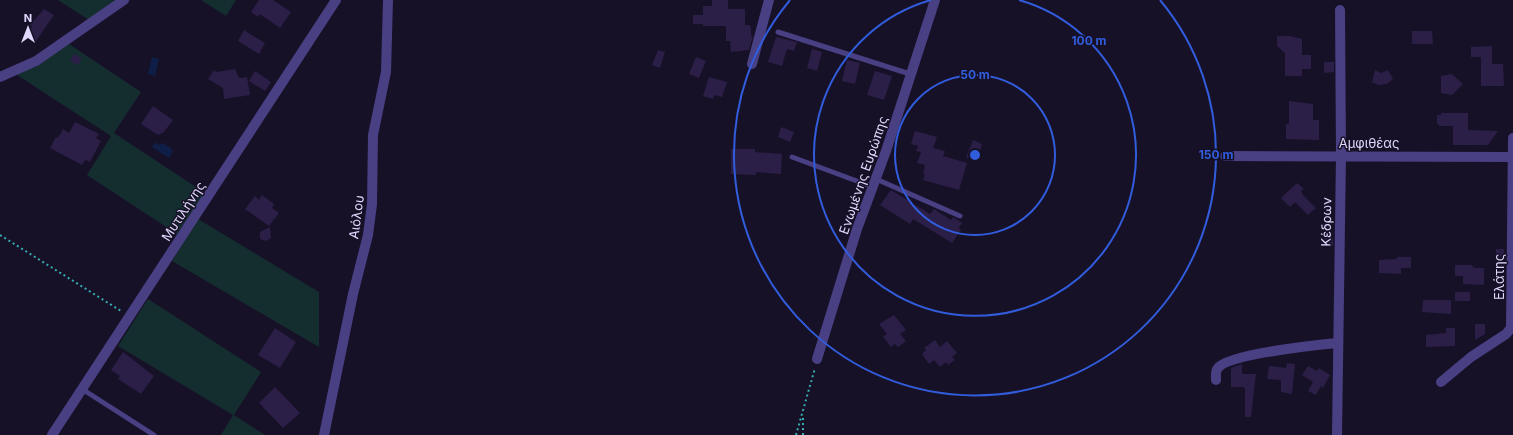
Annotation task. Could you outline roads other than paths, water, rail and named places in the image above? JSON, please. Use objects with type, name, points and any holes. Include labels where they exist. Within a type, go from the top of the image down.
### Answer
[{"type":"street","points":[[0,77],[36,61],[124,0]]},
{"type":"street","name":"Μυτιλήνης","points":[[52,435],[336,0]]},
{"type":"street","name":"Αιόλου","points":[[324,435],[353,294],[368,235],[372,204],[373,135],[386,72],[388,0]]},
{"type":"street","points":[[752,64],[769,0]]},
{"type":"street","name":"Ενωμένης Ευρώπης","points":[[817,359],[858,230],[935,0]]},
{"type":"street","name":"Κέδρων","points":[[1337,435],[1340,10]]},
{"type":"street","name":"Ελάτης","points":[[1441,382],[1471,357],[1506,334],[1511,328],[1513,138]]},
{"type":"street","name":"Αμφιθέας","points":[[1225,156],[1513,156]]},
{"type":"street","points":[[1216,380],[1216,370],[1220,365],[1251,355],[1337,343]]},
{"type":"lane","points":[[778,32],[910,74]]},
{"type":"lane","points":[[792,157],[875,183],[960,216]]},
{"type":"lane","points":[[82,389],[154,435]]},
{"type":"water","points":[[152,57],[159,59],[155,76],[148,74]]},
{"type":"water","points":[[155,142],[158,145],[163,143],[171,148],[173,152],[169,158],[152,147]]}]
